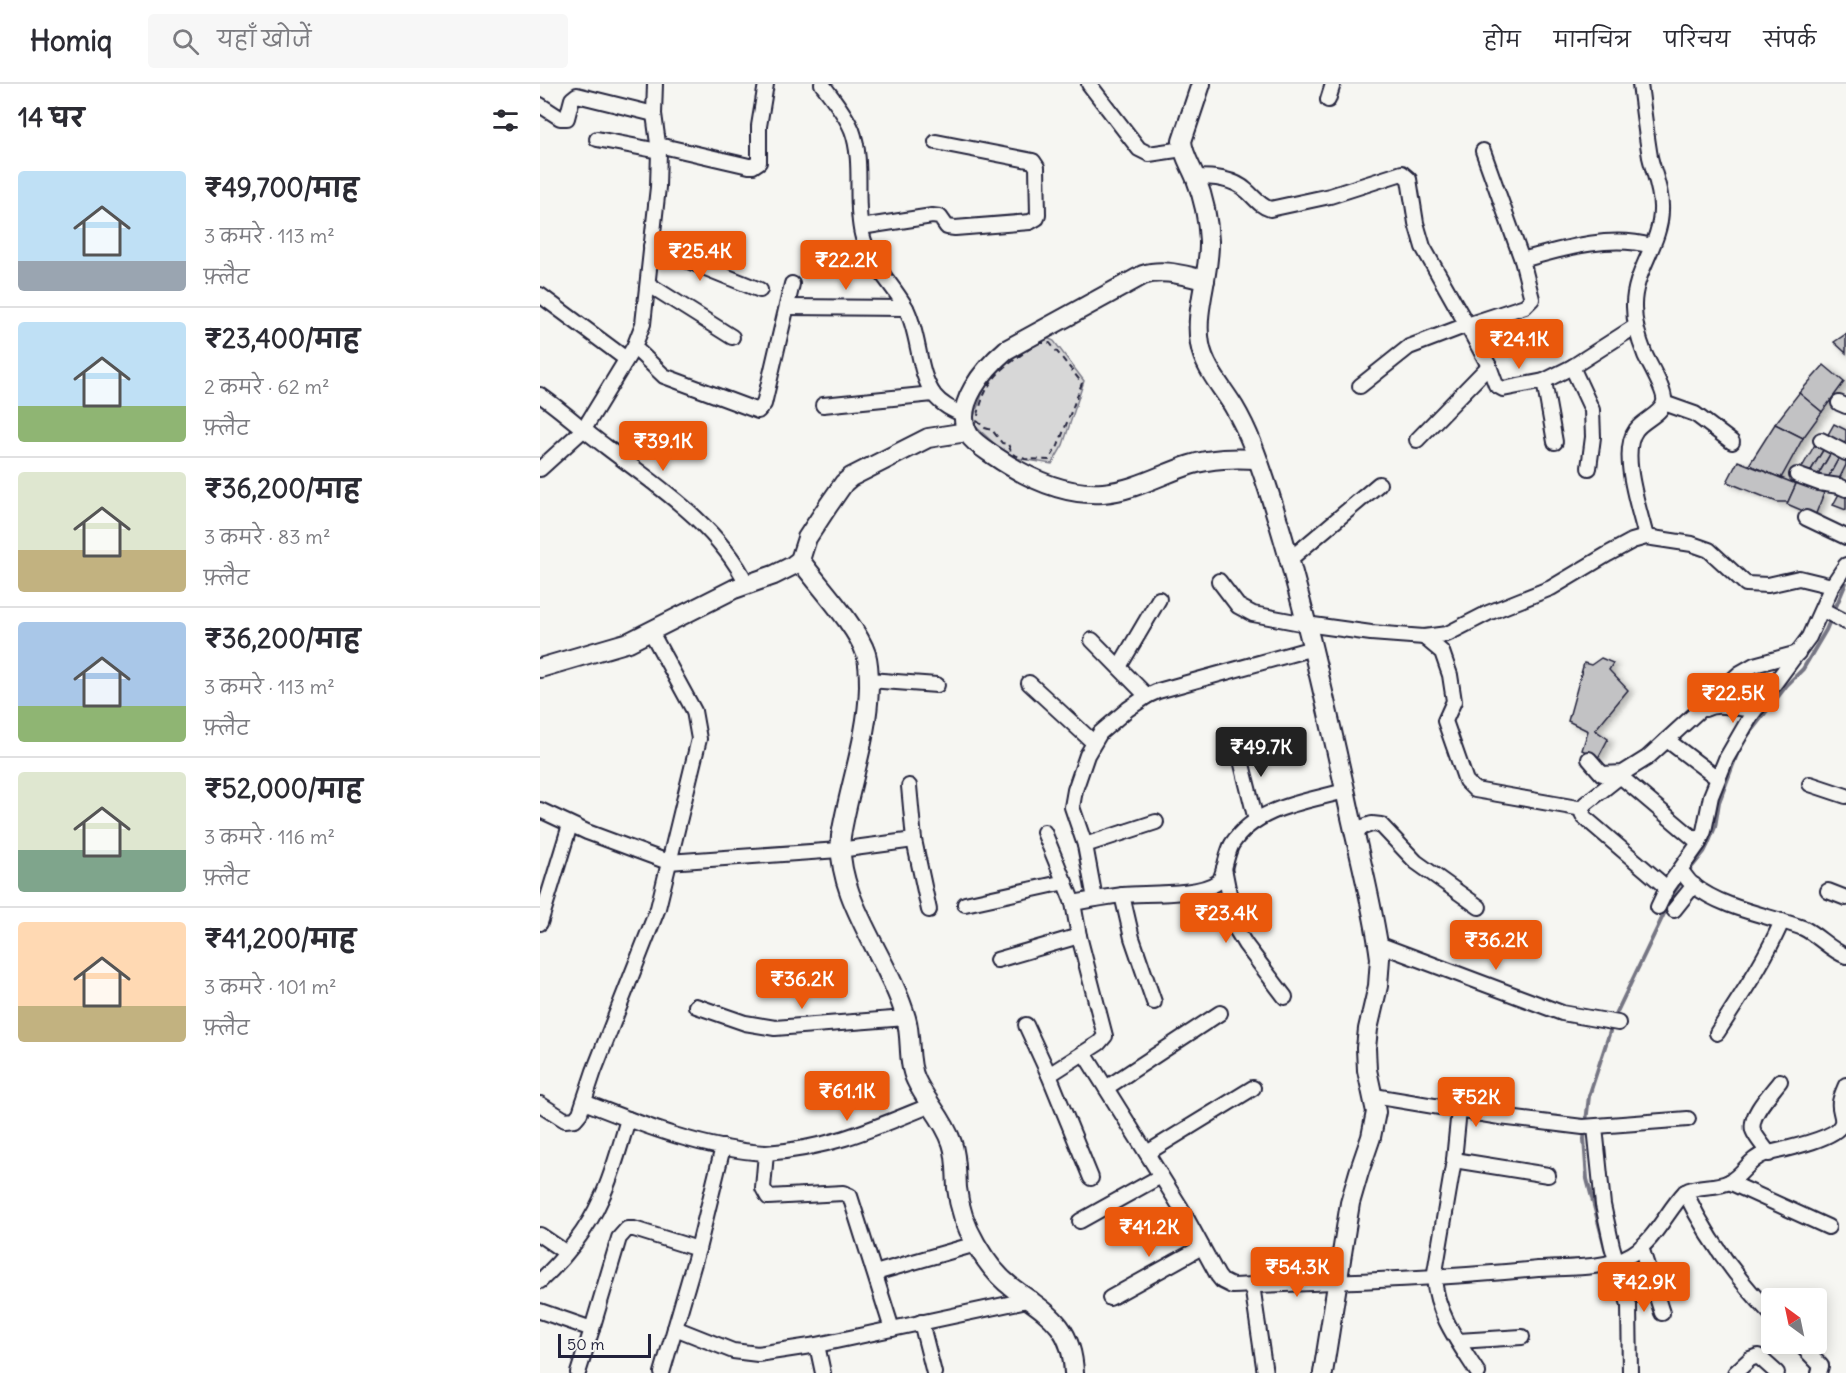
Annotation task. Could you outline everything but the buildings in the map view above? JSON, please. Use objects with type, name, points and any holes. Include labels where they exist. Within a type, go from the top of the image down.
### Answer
[{"type":"street","points":[[540,470],[584,429],[630,353],[643,324],[657,197],[658,148],[654,114],[655,84]]},
{"type":"street","points":[[597,139],[658,148],[749,166],[757,164],[759,162],[759,126],[766,84]]},
{"type":"street","points":[[822,84],[843,112],[855,139],[861,227],[869,251],[906,308],[914,327],[927,381],[933,394],[950,410],[972,425]]},
{"type":"street","points":[[1089,84],[1139,149],[1149,154],[1183,149]]},
{"type":"street","points":[[1201,84],[1184,132],[1183,149],[1205,207],[1208,232],[1209,257],[1199,324],[1199,343],[1203,356],[1243,423],[1257,459],[1289,560],[1313,648],[1380,958],[1378,986],[1366,1048],[1367,1070],[1376,1112],[1375,1123],[1353,1188],[1323,1373]]},
{"type":"street","points":[[1328,100],[1333,84]]},
{"type":"street","points":[[1640,84],[1661,211],[1635,288],[1634,308],[1636,326],[1645,355],[1665,398],[1662,408],[1642,423],[1634,432],[1631,441],[1631,468],[1646,537]]},
{"type":"street","points":[[540,105],[560,118],[567,118],[572,99],[577,94],[654,114]]},
{"type":"street","points":[[861,227],[932,216],[940,217],[947,227],[956,228],[1030,222],[1037,218],[1037,167],[1033,161],[936,142]]},
{"type":"street","points":[[1359,386],[1409,347],[1530,303],[1532,294],[1522,260],[1483,151]]},
{"type":"street","points":[[1195,177],[1224,179],[1235,183],[1246,190],[1263,207],[1270,209],[1330,196],[1402,173],[1405,174],[1408,179],[1418,235],[1423,247],[1489,366],[1496,385],[1503,389],[1544,381],[1572,367],[1636,326]]},
{"type":"street","points":[[1522,260],[1575,246],[1636,241],[1651,246]]},
{"type":"street","points":[[651,246],[760,290]]},
{"type":"street","points":[[1205,280],[1165,272],[1143,275],[1006,350],[990,364],[966,404],[975,441],[1026,476],[1067,490],[1086,492],[1118,491],[1206,461],[1228,458],[1257,459]]},
{"type":"street","points":[[648,284],[732,337]]},
{"type":"street","points":[[540,295],[664,376],[758,411],[764,404],[792,284]]},
{"type":"street","points":[[787,306],[906,308]]},
{"type":"street","points":[[1417,440],[1489,366]]},
{"type":"street","points":[[1572,367],[1592,410],[1593,437],[1589,468]]},
{"type":"street","points":[[1544,381],[1555,442]]},
{"type":"street","points":[[823,405],[933,394]]},
{"type":"street","points":[[540,395],[707,528],[738,566],[747,584]]},
{"type":"street","points":[[1664,403],[1695,414],[1732,442]]},
{"type":"street","points":[[540,668],[629,642],[697,607],[747,584],[774,575],[800,560],[807,538],[837,493],[851,477],[928,438],[972,425]]},
{"type":"street","points":[[1821,440],[1846,453]]},
{"type":"street","points":[[1797,475],[1846,489]]},
{"type":"street","points":[[1289,560],[1379,484]]},
{"type":"street","points":[[1806,518],[1846,537]]},
{"type":"street","points":[[1219,581],[1244,611],[1306,624],[1371,633],[1424,637],[1447,634],[1501,608],[1551,588],[1621,546],[1646,537],[1692,544],[1709,550],[1746,584],[1768,585],[1799,578],[1832,586]]},
{"type":"street","points":[[800,560],[857,636],[866,653],[869,680],[866,720],[839,850],[850,896],[888,970],[906,1018],[915,1079],[941,1118],[953,1145],[960,1206],[976,1244],[997,1273],[1013,1288],[1032,1299],[1050,1315],[1061,1329],[1073,1356],[1073,1373]]},
{"type":"street","points":[[1674,910],[1699,843],[1717,778],[1726,759],[1758,707],[1809,637],[1833,615],[1832,586],[1846,565]]},
{"type":"street","points":[[1119,667],[1160,599]]},
{"type":"street","points":[[540,1104],[565,1120],[575,1119],[580,1113],[594,1071],[658,908],[699,739],[694,711],[651,632]]},
{"type":"street","points":[[1424,637],[1442,652],[1448,669],[1454,701],[1445,721],[1466,781],[1471,788],[1583,809]]},
{"type":"street","points":[[1092,640],[1147,696]]},
{"type":"street","points":[[1095,899],[1085,845],[1072,807],[1075,790],[1093,742],[1108,724],[1147,696],[1313,648]]},
{"type":"street","points":[[1667,888],[1584,817],[1585,804],[1621,775],[1647,758],[1747,669],[1798,653]]},
{"type":"street","points":[[869,680],[937,685]]},
{"type":"street","points":[[1029,683],[1093,742]]},
{"type":"street","points":[[1697,713],[1718,704],[1744,710],[1758,707]]},
{"type":"street","points":[[1667,740],[1717,778]]},
{"type":"street","points":[[1237,744],[1256,820]]},
{"type":"street","points":[[1589,759],[1602,774],[1621,775],[1699,843]]},
{"type":"street","points":[[1810,784],[1846,796]]},
{"type":"street","points":[[909,786],[914,840],[929,910]]},
{"type":"street","points":[[1073,903],[1122,895],[1198,889],[1217,882],[1222,878],[1230,847],[1239,834],[1256,820],[1276,810],[1345,791]]},
{"type":"street","points":[[540,810],[570,825],[668,862],[839,850],[914,840]]},
{"type":"street","points":[[1085,845],[1156,822]]},
{"type":"street","points":[[1354,831],[1372,824],[1381,825],[1416,862],[1479,907]]},
{"type":"street","points":[[540,923],[570,825]]},
{"type":"street","points":[[1044,832],[1073,903],[1079,936],[1105,1036],[1104,1040],[1049,1075]]},
{"type":"street","points":[[1224,866],[1236,929],[1285,997]]},
{"type":"street","points":[[1658,906],[1667,888],[1687,878]]},
{"type":"street","points":[[1687,878],[1726,902],[1813,933],[1835,951],[1846,956]]},
{"type":"street","points":[[965,904],[1065,882]]},
{"type":"street","points":[[1828,891],[1846,898]]},
{"type":"street","points":[[1122,895],[1132,938],[1154,1002]]},
{"type":"street","points":[[1717,1033],[1756,973],[1782,921]]},
{"type":"street","points":[[997,960],[1079,936]]},
{"type":"street","points":[[1378,944],[1562,1013],[1613,1022]]},
{"type":"street","points":[[696,1006],[745,1023],[775,1028],[906,1018]]},
{"type":"street","points":[[1106,1088],[1221,1013]]},
{"type":"street","points":[[1026,1025],[1091,1178]]},
{"type":"street","points":[[1084,1053],[1161,1176],[1222,1281],[1232,1286],[1434,1278],[1610,1262],[1629,1256],[1641,1247],[1685,1192],[1693,1188],[1729,1182],[1756,1158],[1804,1145],[1841,1126],[1840,1102],[1846,1087]]},
{"type":"street","points":[[1769,1154],[1754,1131],[1754,1118],[1780,1081]]},
{"type":"street","points":[[1147,1153],[1253,1088]]},
{"type":"street","points":[[1374,1096],[1590,1127],[1688,1119]]},
{"type":"street","points":[[584,1102],[650,1128],[723,1147],[766,1153],[800,1150],[834,1143],[931,1105]]},
{"type":"street","points":[[1459,1110],[1454,1160],[1434,1278],[1435,1293],[1442,1314],[1478,1373]]},
{"type":"street","points":[[540,1281],[586,1226],[602,1197],[628,1119]]},
{"type":"street","points":[[1590,1127],[1604,1205],[1610,1262],[1629,1305],[1630,1373]]},
{"type":"street","points":[[662,1373],[698,1249],[723,1147]]},
{"type":"street","points":[[766,1153],[763,1188],[768,1197],[843,1193],[850,1196],[892,1329]]},
{"type":"street","points":[[1454,1160],[1548,1174]]},
{"type":"street","points":[[1080,1221],[1161,1176]]},
{"type":"street","points":[[1729,1182],[1828,1227]]},
{"type":"street","points":[[1685,1192],[1712,1243],[1761,1304]]},
{"type":"street","points":[[578,1373],[619,1238],[623,1232],[627,1229],[634,1229],[698,1249]]},
{"type":"street","points":[[540,1235],[565,1252]]},
{"type":"street","points":[[875,1273],[976,1244]]},
{"type":"street","points":[[1110,1298],[1202,1247]]},
{"type":"street","points":[[1641,1247],[1662,1313]]},
{"type":"street","points":[[1252,1285],[1265,1373]]},
{"type":"street","points":[[675,1328],[733,1351],[746,1354],[772,1353],[1032,1299]]},
{"type":"street","points":[[540,1311],[592,1329]]},
{"type":"street","points":[[921,1322],[934,1373]]},
{"type":"street","points":[[1458,1341],[1522,1337]]},
{"type":"street","points":[[817,1345],[823,1373]]},
{"type":"street","points":[[1810,1354],[1821,1366],[1819,1373]]},
{"type":"street","points":[[1736,1373],[1750,1359],[1758,1356],[1777,1373]]},
{"type":"path","points":[[1038,343],[1050,343],[1082,383],[1059,446],[1049,460],[1025,459],[1012,454],[1008,444],[997,439],[992,430],[972,425],[977,422],[978,411],[992,378],[1007,364],[1038,343]]},
{"type":"shaded area","points":[[1047,338],[1054,341],[1084,381],[1063,445],[1052,464],[1009,457],[975,426],[974,416],[988,379],[1004,361]]},
{"type":"waterway","points":[[1744,740],[1787,685],[1803,669],[1826,630],[1846,583]]},
{"type":"waterway","points":[[1687,873],[1708,844],[1715,827],[1719,802],[1739,749]]},
{"type":"waterway","points":[[1608,1259],[1587,1179],[1584,1139],[1589,1096],[1615,1016],[1675,891],[1683,879]]},
{"type":"waterway","points":[[1610,1266],[1618,1288]]},
{"type":"waterway","points":[[1623,1359],[1623,1373]]}]
